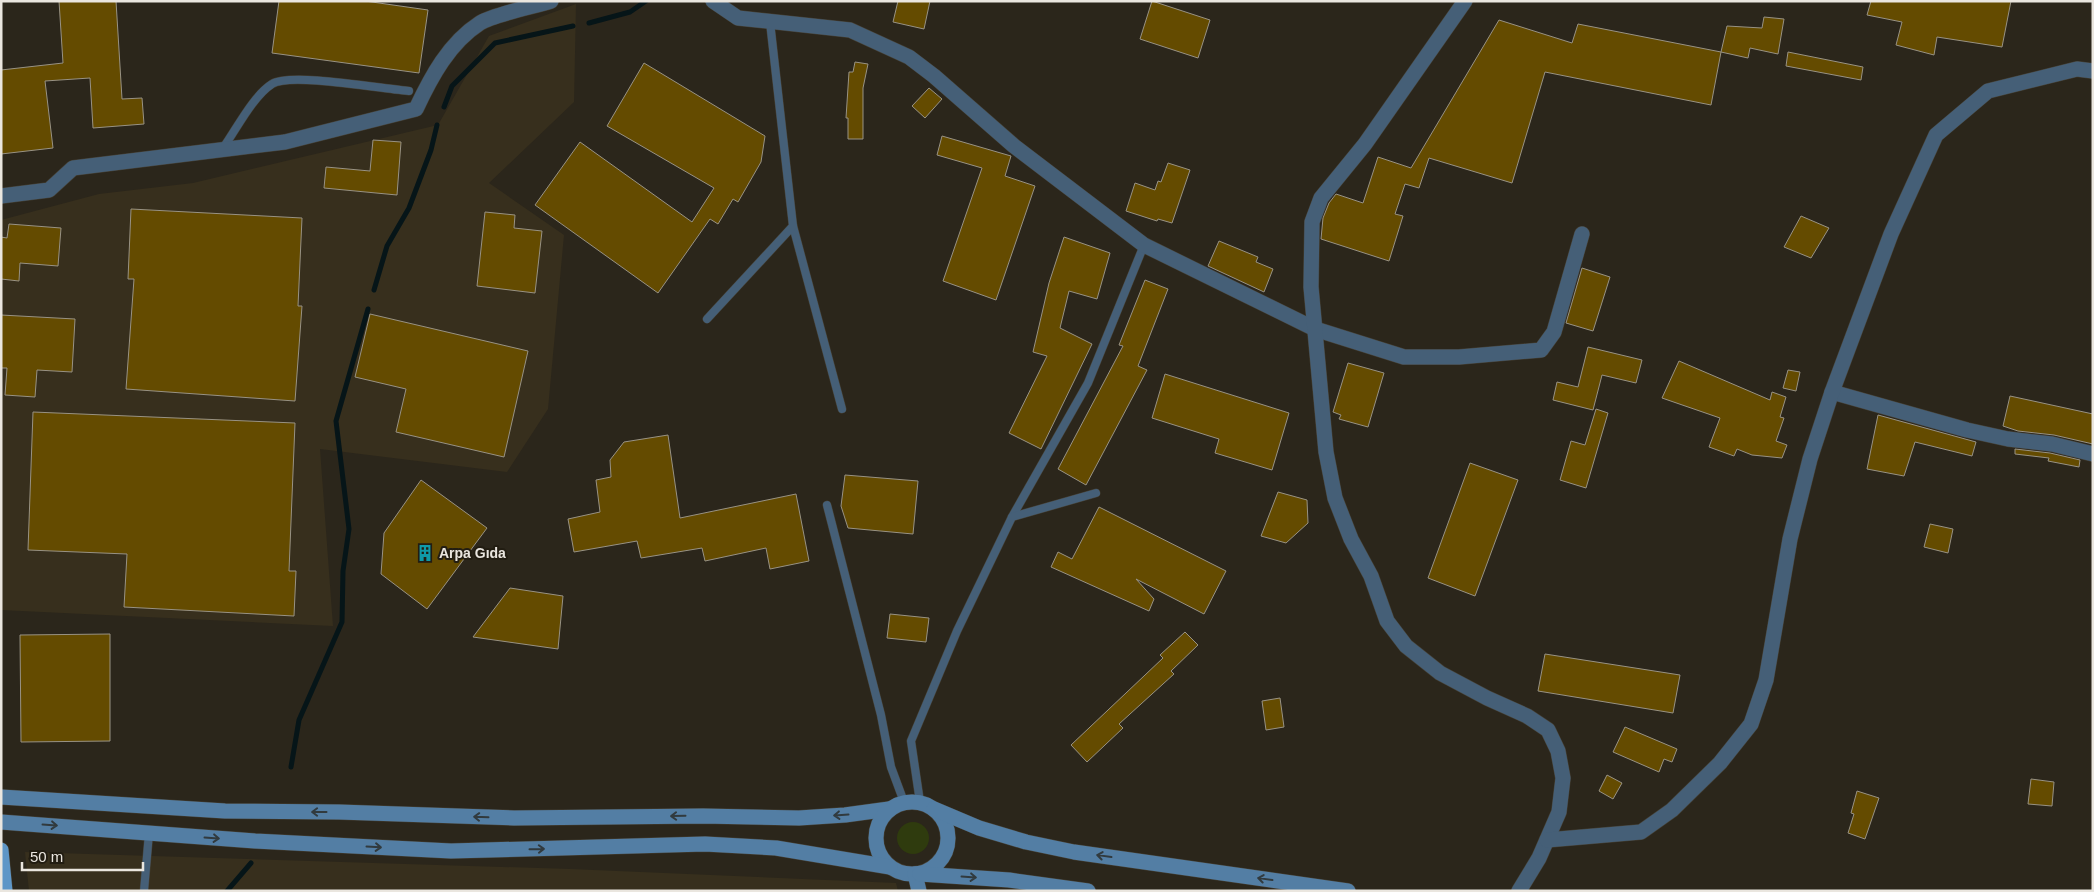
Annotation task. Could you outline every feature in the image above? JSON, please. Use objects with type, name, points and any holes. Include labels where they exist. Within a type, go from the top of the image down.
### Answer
[{"type":"main road","points":[[1,850],[5,891]]},
{"type":"street","points":[[1,196],[49,190],[73,168],[285,142],[416,109],[433,74],[460,40],[481,22],[551,1]]},
{"type":"street","points":[[713,1],[738,18],[820,25],[850,30],[909,57],[934,76],[1014,146],[1144,245],[1314,329],[1404,357],[1459,357],[1540,350],[1554,332],[1582,234]]},
{"type":"street","points":[[1466,1],[1365,144],[1320,198],[1312,222],[1310,250],[1314,329],[1326,452],[1335,498],[1351,539],[1371,576],[1387,621],[1406,646],[1440,673],[1487,698],[1527,716],[1548,730],[1558,751],[1563,778],[1560,812],[1539,858],[1519,891]]},
{"type":"street","points":[[1547,840],[1641,832],[1672,810],[1720,763],[1752,724],[1766,680],[1790,539],[1810,459],[1832,392],[1892,234],[1936,135],[1988,91],[2077,69],[2093,71]]},
{"type":"street","points":[[1832,392],[1974,432],[2008,439],[2052,444],[2093,454]]},
{"type":"street","points":[[1,797],[225,811],[339,812],[514,818],[702,816],[800,818],[845,816],[889,810],[904,802],[920,802],[979,828],[1026,842],[1074,852],[1348,891]]},
{"type":"street","points":[[918,874],[940,861],[946,851],[948,840],[947,828],[942,817],[934,809]]},
{"type":"street","points":[[889,810],[879,822],[875,838],[882,859],[890,867]]},
{"type":"street","points":[[1,822],[255,841],[451,851],[705,844],[812,852],[890,867],[906,874],[1009,880],[1088,891]]},
{"type":"street","points":[[918,874],[919,891]]},
{"type":"lane","points":[[770,22],[793,226],[842,410]]},
{"type":"lane","points":[[222,150],[263,91],[273,83],[297,79],[409,91]]},
{"type":"lane","points":[[707,319],[793,226]]},
{"type":"lane","points":[[920,802],[911,741],[957,632],[1012,517],[1088,383],[1144,245]]},
{"type":"lane","points":[[1012,517],[1096,493]]},
{"type":"lane","points":[[827,505],[881,715],[891,767],[904,802]]},
{"type":"lane","points":[[144,891],[149,833]]},
{"type":"shaded area","points":[[576,4],[574,102],[489,183],[564,235],[548,409],[507,472],[320,449],[333,626],[1,610],[1,220],[99,194],[193,183],[438,125],[489,36]]},
{"type":"shaded area","points":[[25,852],[570,869],[896,883],[898,891],[29,891]]},
{"type":"green space","points":[[913,822],[925,826],[929,838],[925,850],[913,854],[901,850],[897,838],[901,826]]},
{"type":"building","points":[[59,1],[116,1],[122,99],[142,98],[144,124],[93,128],[90,78],[45,81],[53,148],[1,154],[1,70],[63,63]]},
{"type":"building","points":[[279,1],[365,1],[428,10],[419,73],[272,53]]},
{"type":"building","points":[[898,1],[930,1],[924,29],[893,22]]},
{"type":"building","points":[[1152,1],[1210,20],[1198,58],[1140,39]]},
{"type":"building","points":[[1871,1],[2011,1],[2002,47],[1937,37],[1934,55],[1896,45],[1902,22],[1867,15]]},
{"type":"building","points":[[1764,17],[1784,19],[1778,54],[1750,48],[1748,58],[1721,52],[1727,26],[1762,28]]},
{"type":"building","points":[[1499,20],[1572,43],[1578,24],[1721,52],[1711,105],[1545,72],[1512,183],[1429,158],[1419,188],[1405,184],[1395,214],[1403,216],[1389,261],[1321,239],[1323,218],[1329,203],[1336,194],[1363,203],[1378,157],[1411,168]]},
{"type":"building","points":[[1788,52],[1863,67],[1861,80],[1786,66]]},
{"type":"building","points":[[855,62],[868,64],[863,88],[863,139],[848,139],[848,118],[846,118],[849,72],[853,72]]},
{"type":"building","points":[[644,63],[765,136],[761,162],[738,202],[733,199],[718,224],[710,219],[658,293],[535,205],[580,142],[692,222],[714,188],[607,126]]},
{"type":"building","points":[[929,88],[942,99],[925,118],[912,106]]},
{"type":"building","points":[[942,136],[1011,156],[1005,176],[1035,186],[996,300],[943,281],[982,168],[937,155]]},
{"type":"building","points":[[373,140],[401,142],[397,195],[324,188],[326,167],[370,171]]},
{"type":"building","points":[[1168,163],[1190,170],[1172,223],[1158,219],[1157,221],[1126,211],[1135,183],[1155,190],[1158,181],[1161,182]]},
{"type":"building","points":[[131,209],[302,218],[298,306],[302,306],[295,401],[126,389],[134,279],[128,279]]},
{"type":"building","points":[[485,212],[515,215],[514,228],[542,231],[535,293],[477,286]]},
{"type":"building","points":[[1801,216],[1829,228],[1811,258],[1784,247]]},
{"type":"building","points":[[9,224],[61,228],[58,266],[20,263],[19,281],[1,279],[1,237],[7,238]]},
{"type":"building","points":[[1064,237],[1110,253],[1097,299],[1069,291],[1060,328],[1092,344],[1041,449],[1009,433],[1047,356],[1033,352],[1049,283]]},
{"type":"building","points":[[1219,241],[1258,257],[1256,262],[1273,269],[1264,292],[1208,266]]},
{"type":"building","points":[[1582,268],[1610,277],[1593,331],[1566,323]]},
{"type":"building","points":[[1145,280],[1168,289],[1138,366],[1147,370],[1086,485],[1058,469],[1123,346],[1119,345]]},
{"type":"building","points":[[370,314],[528,351],[504,457],[396,432],[406,389],[355,377]]},
{"type":"building","points":[[1,315],[75,319],[72,372],[37,370],[35,397],[5,395],[7,368],[1,368]]},
{"type":"building","points":[[1588,347],[1642,360],[1636,383],[1602,375],[1593,410],[1553,400],[1557,382],[1578,387]]},
{"type":"building","points":[[1679,361],[1770,400],[1772,392],[1786,397],[1780,417],[1784,418],[1776,441],[1787,445],[1782,458],[1752,455],[1737,449],[1734,456],[1709,447],[1720,418],[1662,398]]},
{"type":"building","points":[[1348,363],[1384,373],[1368,427],[1339,419],[1341,415],[1333,412]]},
{"type":"building","points":[[1788,370],[1800,372],[1796,391],[1783,388]]},
{"type":"building","points":[[1165,374],[1289,413],[1272,470],[1215,453],[1219,439],[1152,418]]},
{"type":"building","points":[[2010,396],[2093,414],[2093,444],[2054,435],[2018,431],[2003,426]]},
{"type":"building","points":[[1596,409],[1608,413],[1586,488],[1560,480],[1571,441],[1585,445]]},
{"type":"building","points":[[33,412],[295,423],[289,571],[296,571],[294,616],[124,607],[127,554],[28,550]]},
{"type":"building","points":[[1878,415],[1976,442],[1972,456],[1915,442],[1904,476],[1867,469]]},
{"type":"building","points":[[668,435],[680,518],[796,494],[809,561],[770,569],[766,548],[705,561],[702,548],[641,558],[637,541],[574,552],[568,519],[600,512],[596,480],[611,477],[610,460],[624,442]]},
{"type":"building","points":[[2015,449],[2050,453],[2080,460],[2079,467],[2048,461],[2049,458],[2015,454]]},
{"type":"building","points":[[1470,463],[1518,480],[1475,596],[1428,578]]},
{"type":"building","points":[[845,475],[918,481],[913,534],[848,528],[841,506]]},
{"type":"building","name":"Arpa Gıda","points":[[421,480],[487,528],[427,609],[381,574],[384,533]]},
{"type":"building","points":[[1278,492],[1307,500],[1308,523],[1286,543],[1261,536]]},
{"type":"building","points":[[1099,507],[1226,571],[1204,614],[1136,579],[1154,599],[1149,611],[1051,567],[1058,552],[1072,559]]},
{"type":"building","points":[[1930,524],[1953,529],[1948,553],[1924,547]]},
{"type":"building","points":[[510,588],[563,596],[558,649],[473,637]]},
{"type":"building","points":[[890,614],[929,618],[926,642],[887,638]]},
{"type":"building","points":[[1185,632],[1198,645],[1171,671],[1174,674],[1119,724],[1123,728],[1087,762],[1071,745],[1163,658],[1160,655]]},
{"type":"building","points":[[110,634],[110,741],[21,742],[20,635]]},
{"type":"building","points":[[1545,654],[1680,675],[1673,713],[1538,691]]},
{"type":"building","points":[[1280,698],[1284,727],[1266,730],[1262,701]]},
{"type":"building","points":[[1625,727],[1677,749],[1672,762],[1664,759],[1659,772],[1613,752]]},
{"type":"building","points":[[1607,775],[1622,783],[1613,799],[1599,791]]},
{"type":"building","points":[[2031,779],[2054,782],[2052,806],[2028,804]]},
{"type":"building","points":[[1857,791],[1879,798],[1865,839],[1848,833],[1854,814],[1851,813]]},
{"type":"waterway","points":[[589,23],[630,12],[646,1]]},
{"type":"waterway","points":[[444,107],[452,86],[495,43],[573,26]]},
{"type":"waterway","points":[[374,290],[387,246],[409,208],[431,150],[437,125]]},
{"type":"waterway","points":[[291,767],[299,720],[342,622],[343,571],[349,529],[336,421],[368,309]]},
{"type":"waterway","points":[[227,891],[251,863]]},
{"type":"place","name":"Arpa Gıda","points":[[425,553]]}]
